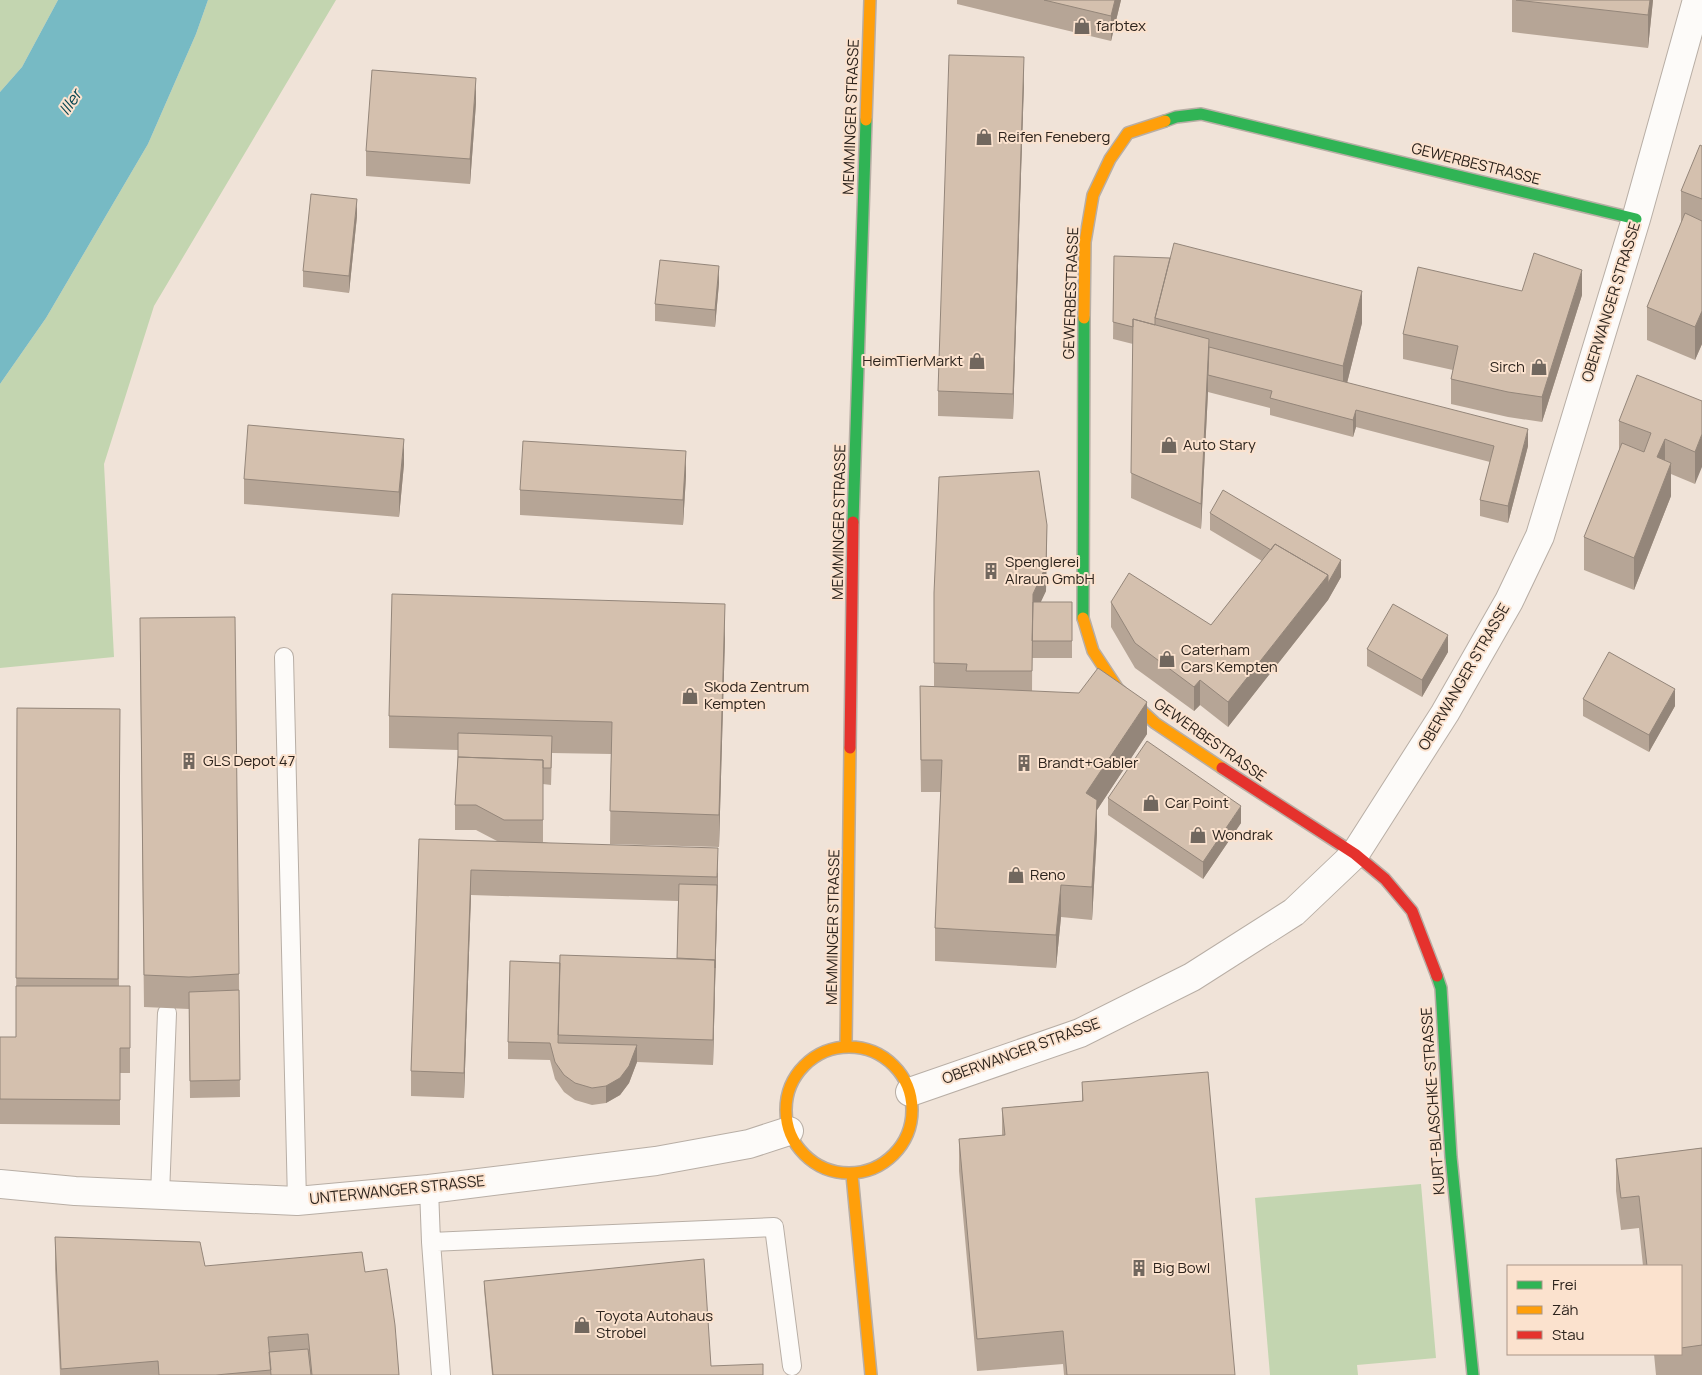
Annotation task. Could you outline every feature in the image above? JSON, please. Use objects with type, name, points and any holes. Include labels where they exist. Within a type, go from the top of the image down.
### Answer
[{"type":"street","name":"MEMMINGER STRASSE","points":[[846,1044],[853,520],[870,0]]},
{"type":"street","name":"OBERWANGER STRASSE","points":[[910,1092],[1080,1033],[1192,977],[1294,912],[1355,854],[1445,713],[1509,601],[1540,536],[1636,219],[1697,0]]},
{"type":"street","name":"GEWERBESTRASSE","points":[[1355,854],[1221,768],[1155,722],[1118,689],[1092,651],[1082,614],[1085,242],[1093,195],[1110,159],[1128,134],[1176,117],[1201,114],[1636,219]]},
{"type":"street","name":"KURT-BLASCHKE-STRASSE","points":[[1355,854],[1385,879],[1412,911],[1441,988],[1451,1157],[1473,1375]]},
{"type":"street","points":[[846,1044],[860,1045],[875,1050],[900,1072],[910,1092],[911,1120],[907,1133],[895,1154],[880,1167],[852,1175],[836,1174],[807,1158],[789,1131],[786,1119],[788,1097],[797,1071],[812,1058],[830,1047],[846,1044]]},
{"type":"street","name":"UNTERWANGER STRASSE","points":[[0,1184],[75,1191],[297,1201],[429,1188],[656,1161],[749,1144],[789,1131]]},
{"type":"street","points":[[852,1175],[871,1375]]},
{"type":"lane","points":[[284,657],[297,1201]]},
{"type":"lane","points":[[160,1195],[167,1013]]},
{"type":"lane","points":[[429,1188],[441,1375]]},
{"type":"lane","points":[[431,1242],[774,1227],[792,1366]]},
{"type":"green space","points":[[0,0],[58,0],[22,67],[0,92]]},
{"type":"green space","points":[[208,0],[336,0],[154,306],[104,464],[114,657],[0,668],[0,384],[46,318],[148,144],[196,34]]},
{"type":"green space","points":[[1421,1184],[1436,1358],[1357,1365],[1358,1375],[1270,1375],[1255,1198]]},
{"type":"water","name":"Iller","points":[[58,0],[208,0],[196,34],[148,144],[46,318],[0,384],[0,92],[22,67]]},
{"type":"building","points":[[1044,0],[1115,0],[1111,16]]},
{"type":"building","points":[[1516,0],[1650,0],[1648,15]]},
{"type":"building","points":[[949,55],[1024,57],[1013,394],[938,391]]},
{"type":"building","points":[[372,70],[476,78],[470,159],[366,151]]},
{"type":"building","points":[[1700,145],[1702,146],[1702,199],[1681,191]]},
{"type":"building","points":[[311,194],[357,199],[349,276],[303,271]]},
{"type":"building","points":[[1685,213],[1702,221],[1702,311],[1695,327],[1647,307]]},
{"type":"building","points":[[1174,243],[1362,291],[1343,366],[1155,318]]},
{"type":"building","points":[[1534,253],[1582,270],[1542,397],[1508,392],[1451,379],[1458,346],[1403,334],[1418,267],[1522,291]]},
{"type":"building","points":[[1114,256],[1170,258],[1155,318],[1155,325],[1133,319],[1133,327],[1113,322]]},
{"type":"building","points":[[660,260],[719,266],[715,310],[655,304]]},
{"type":"building","name":"Auto Stary","points":[[1133,319],[1209,339],[1201,504],[1131,473]]},
{"type":"building","points":[[1209,347],[1528,429],[1508,506],[1480,500],[1494,446],[1356,410],[1353,420],[1270,398],[1272,391],[1208,375]]},
{"type":"building","points":[[1637,375],[1702,401],[1702,434],[1695,452],[1665,439],[1657,457],[1671,463],[1634,558],[1584,537],[1622,443],[1644,452],[1651,433],[1619,421]]},
{"type":"building","points":[[248,425],[404,439],[399,492],[244,479]]},
{"type":"building","points":[[523,441],[686,451],[683,500],[520,490]]},
{"type":"building","points":[[1039,471],[1047,525],[1046,566],[1033,594],[1032,671],[966,671],[967,664],[934,663],[934,593],[939,477]]},
{"type":"building","points":[[1223,490],[1341,560],[1328,583],[1328,575],[1275,544],[1271,550],[1210,513]]},
{"type":"building","points":[[1275,544],[1328,575],[1228,702],[1200,680],[1194,687],[1135,643],[1111,602],[1129,573],[1211,625]]},
{"type":"building","points":[[392,594],[725,604],[719,815],[610,811],[612,722],[389,716]]},
{"type":"building","points":[[1033,602],[1072,602],[1072,641],[1032,641]]},
{"type":"building","points":[[1393,604],[1448,635],[1422,680],[1367,649]]},
{"type":"building","name":"GLS Depot 47","points":[[235,617],[239,974],[189,977],[144,975],[140,618]]},
{"type":"building","points":[[1609,652],[1675,689],[1649,735],[1583,699]]},
{"type":"building","points":[[1098,668],[1147,702],[1086,793],[1097,800],[1092,887],[1061,885],[1056,935],[935,928],[942,760],[921,760],[920,686],[1079,693]]},
{"type":"building","points":[[17,708],[120,709],[118,979],[16,978]]},
{"type":"building","points":[[458,733],[552,736],[551,768],[543,768],[543,760],[458,757]]},
{"type":"building","points":[[1147,741],[1241,806],[1203,862],[1108,798]]},
{"type":"building","points":[[458,757],[543,760],[543,820],[504,820],[476,805],[455,805]]},
{"type":"building","points":[[419,839],[718,848],[717,877],[471,870],[464,1073],[411,1071]]},
{"type":"building","points":[[679,884],[717,885],[715,968],[715,960],[677,958]]},
{"type":"building","points":[[560,955],[715,960],[713,1040],[558,1035]]},
{"type":"building","points":[[510,961],[560,963],[558,1043],[637,1045],[629,1066],[620,1078],[606,1086],[592,1088],[575,1083],[564,1075],[555,1062],[550,1043],[508,1042]]},
{"type":"building","points":[[16,986],[130,986],[130,1048],[120,1048],[120,1100],[0,1099],[0,1037],[16,1037]]},
{"type":"building","points":[[239,990],[240,1080],[190,1081],[189,992]]},
{"type":"building","points":[[1208,1072],[1235,1375],[1067,1375],[1063,1331],[977,1339],[959,1139],[1005,1135],[1002,1108],[1083,1101],[1082,1082]]},
{"type":"building","points":[[1702,1148],[1702,1345],[1682,1348],[1682,1265],[1647,1265],[1639,1196],[1621,1198],[1616,1159]]},
{"type":"building","points":[[55,1237],[200,1242],[205,1266],[362,1252],[365,1272],[387,1269],[395,1325],[399,1375],[312,1375],[308,1334],[268,1337],[271,1370],[216,1375],[159,1375],[158,1361],[61,1369]]},
{"type":"building","points":[[704,1259],[711,1366],[763,1364],[763,1375],[493,1375],[484,1281]]},
{"type":"building","points":[[308,1349],[311,1375],[271,1375],[269,1352]]},
{"type":"traffic: fast","points":[[1165,121],[1176,117],[1201,114],[1636,219]]},
{"type":"traffic: fast","points":[[853,522],[866,120]]},
{"type":"traffic: fast","points":[[1083,618],[1084,318]]},
{"type":"traffic: fast","points":[[1437,976],[1441,988],[1451,1157],[1473,1375]]},
{"type":"traffic: slow","points":[[866,120],[870,0]]},
{"type":"traffic: slow","points":[[1084,318],[1085,242],[1093,195],[1110,159],[1128,133],[1165,121]]},
{"type":"traffic: slow","points":[[1083,618],[1093,651],[1118,689],[1155,723],[1222,768]]},
{"type":"traffic: slow","points":[[846,1044],[850,748]]},
{"type":"traffic: slow","points":[[849,1047],[873,1051],[894,1065],[908,1086],[912,1110],[908,1134],[894,1155],[873,1169],[849,1173],[825,1169],[804,1155],[790,1134],[786,1110],[790,1086],[804,1065],[825,1051],[849,1047]]},
{"type":"traffic: slow","points":[[852,1175],[871,1375]]},
{"type":"traffic: jam","points":[[850,748],[853,522]]},
{"type":"traffic: jam","points":[[1222,768],[1355,854],[1385,879],[1412,911],[1437,976]]},
{"type":"place","name":"farbtex","points":[[1082,26]]},
{"type":"place","name":"Reifen Feneberg","points":[[984,137]]},
{"type":"place","name":"HeimTierMarkt","points":[[977,361]]},
{"type":"place","name":"Sirch","points":[[1539,367]]},
{"type":"place","name":"Auto Stary","points":[[1169,445]]},
{"type":"place","name":"Spenglerei Alraun GmbH","points":[[991,571]]},
{"type":"place","name":"Caterham Cars Kempten","points":[[1167,659]]},
{"type":"place","name":"Skoda Zentrum Kempten","points":[[690,696]]},
{"type":"place","name":"GLS Depot 47","points":[[189,761]]},
{"type":"place","name":"Brandt+Gabler","points":[[1024,763]]},
{"type":"place","name":"Car Point","points":[[1151,803]]},
{"type":"place","name":"Wondrak","points":[[1198,835]]},
{"type":"place","name":"Reno","points":[[1016,875]]},
{"type":"place","name":"Big Bowl","points":[[1139,1268]]},
{"type":"place","name":"Toyota Autohaus Strobel","points":[[582,1325]]}]
